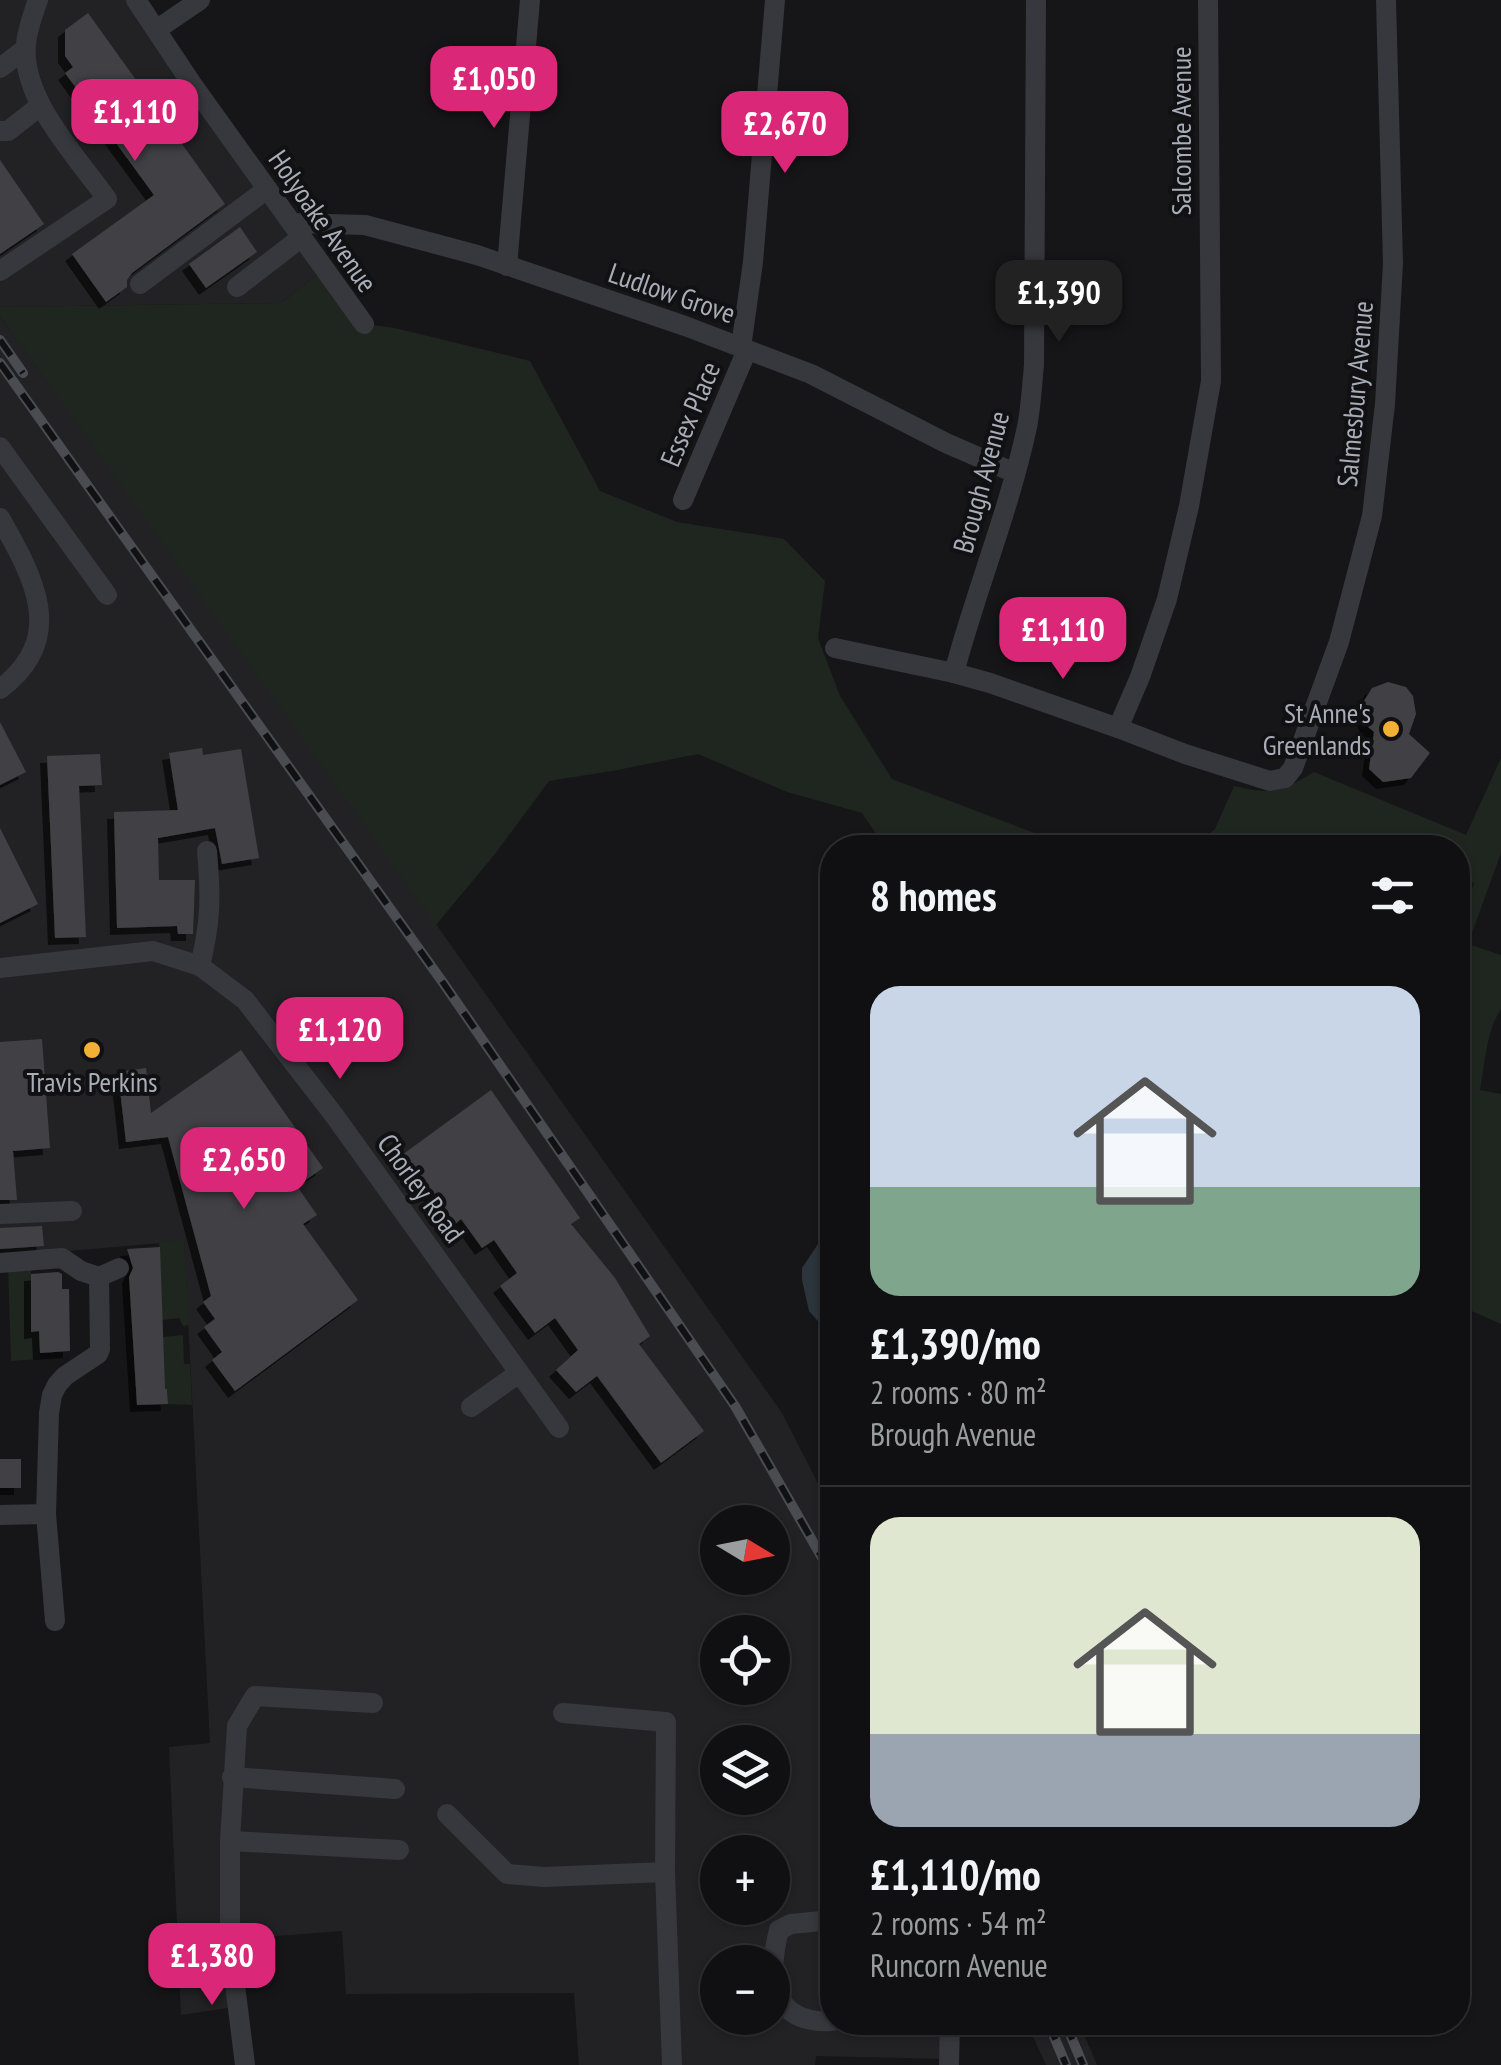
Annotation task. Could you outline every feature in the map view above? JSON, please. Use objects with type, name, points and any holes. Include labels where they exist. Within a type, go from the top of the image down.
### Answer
[{"type":"street","points":[[0,271],[107,199],[40,106],[28,79],[25,49],[38,0]]},
{"type":"street","name":"Holyoake Avenue","points":[[136,0],[364,324]]},
{"type":"street","points":[[156,30],[200,0]]},
{"type":"street","points":[[508,266],[530,0]]},
{"type":"street","name":"Essex Place","points":[[683,501],[744,348],[776,0]]},
{"type":"street","name":"Brough Avenue","points":[[954,673],[1005,512],[1028,424],[1034,365],[1036,0]]},
{"type":"street","name":"Salcombe Avenue","points":[[1118,728],[1167,598],[1189,506],[1211,381],[1208,0]]},
{"type":"street","name":"Salmesbury Avenue","points":[[1118,728],[1270,781],[1285,778],[1294,768],[1339,642],[1372,516],[1385,404],[1393,263],[1386,0]]},
{"type":"street","points":[[0,68],[25,49]]},
{"type":"street","points":[[0,131],[8,131],[40,106]]},
{"type":"street","points":[[140,284],[267,189]]},
{"type":"street","name":"Ludlow Grove","points":[[297,230],[365,225],[477,255],[810,374],[1015,473]]},
{"type":"street","points":[[237,287],[297,230]]},
{"type":"street","points":[[0,447],[106,594]]},
{"type":"street","points":[[0,518],[23,558],[36,591],[41,620],[30,658],[16,677],[0,689]]},
{"type":"street","points":[[835,648],[954,673],[1118,728]]},
{"type":"street","points":[[200,966],[210,915],[207,852]]},
{"type":"street","name":"Chorley Road","points":[[0,968],[153,951],[200,966],[245,1000],[334,1115],[558,1428]]},
{"type":"street","points":[[0,1214],[72,1212]]},
{"type":"street","points":[[0,1262],[62,1258],[90,1274],[119,1268]]},
{"type":"street","points":[[55,1621],[46,1514],[47,1439],[57,1384],[100,1349],[90,1274]]},
{"type":"street","points":[[471,1406],[519,1373]]},
{"type":"street","points":[[0,1515],[46,1514]]},
{"type":"street","points":[[244,2065],[230,1944],[232,1777],[237,1726],[255,1696],[373,1703]]},
{"type":"street","points":[[563,1713],[666,1722],[665,1872],[672,2065]]},
{"type":"street","points":[[232,1777],[395,1789]]},
{"type":"street","points":[[447,1814],[506,1874],[544,1877],[665,1872]]},
{"type":"street","points":[[230,1841],[399,1850]]},
{"type":"street","points":[[820,1921],[791,1924],[780,1930],[773,1953],[773,1972],[777,1996],[787,2007],[806,2018],[820,2019]]},
{"type":"street","points":[[949,2065],[950,2035]]},
{"type":"shaded area","points":[[0,0],[136,0],[324,269],[281,303],[0,307]]},
{"type":"shaded area","points":[[324,269],[364,324],[530,361],[600,491],[677,522],[784,539],[825,581],[818,638],[840,696],[892,779],[1039,835],[877,835],[862,813],[787,792],[698,754],[549,781],[436,925],[0,316],[0,307],[281,303]]},
{"type":"shaded area","points":[[0,316],[225,626],[782,1413],[820,1487],[820,2035],[950,2035],[949,2059],[816,2056],[815,2065],[579,2065],[574,1993],[346,1994],[342,1931],[223,1940],[228,2008],[181,2015],[169,1747],[210,1743],[184,1241],[0,1257]]},
{"type":"shaded area","points":[[1501,758],[1501,853],[1470,938],[1470,894],[1474,883],[1470,882],[1470,835],[1466,835]]},
{"type":"shaded area","points":[[1314,772],[1466,835],[1208,835],[1215,829],[1234,786],[1276,790]]},
{"type":"shaded area","points":[[1470,945],[1501,955],[1501,1009],[1489,1037],[1480,1090],[1501,1094],[1501,1324],[1470,1310]]},
{"type":"shaded area","points":[[184,1240],[189,1325],[183,1326],[179,1318],[162,1320],[159,1242]]},
{"type":"shaded area","points":[[820,1241],[820,1323],[809,1311],[802,1268]]},
{"type":"shaded area","points":[[31,1263],[31,1292],[39,1320],[30,1321],[30,1331],[39,1331],[40,1359],[11,1361],[8,1265]]},
{"type":"shaded area","points":[[183,1335],[184,1364],[190,1364],[192,1405],[168,1404],[167,1389],[158,1389],[163,1337]]},
{"type":"shaded area","points":[[1032,2035],[1084,2035],[1097,2065],[1046,2065]]},
{"type":"building","points":[[88,13],[225,204],[132,273],[127,287],[106,302],[72,254],[154,195],[65,73],[73,67],[65,56],[65,30]]},
{"type":"building","points":[[0,160],[44,224],[0,254]]},
{"type":"building","points":[[240,227],[257,252],[206,288],[189,264]]},
{"type":"building","name":"St Anne's Greenlands","points":[[1388,682],[1406,687],[1413,696],[1416,714],[1409,734],[1430,753],[1411,778],[1383,782],[1369,769],[1374,732],[1367,726],[1362,704],[1372,688]]},
{"type":"building","points":[[0,722],[26,772],[0,785]]},
{"type":"building","points":[[202,748],[203,755],[241,749],[259,858],[222,864],[215,828],[158,838],[159,880],[195,880],[193,934],[178,934],[177,926],[117,928],[114,812],[178,810],[169,753]]},
{"type":"building","points":[[100,754],[102,785],[79,786],[86,937],[55,938],[47,756]]},
{"type":"building","points":[[0,828],[38,904],[0,923]]},
{"type":"building","points":[[42,1039],[50,1148],[13,1151],[17,1200],[0,1200],[0,1042]]},
{"type":"building","points":[[241,1050],[323,1168],[297,1186],[317,1215],[303,1224],[358,1300],[235,1391],[212,1360],[222,1352],[204,1327],[215,1319],[203,1302],[211,1296],[168,1137],[126,1142],[118,1072],[146,1068],[151,1113]]},
{"type":"building","points":[[491,1090],[580,1218],[571,1224],[615,1278],[650,1336],[639,1344],[704,1431],[661,1463],[597,1376],[576,1392],[556,1370],[578,1350],[555,1318],[535,1333],[500,1286],[517,1273],[494,1240],[482,1248],[461,1219],[453,1226],[402,1155]]},
{"type":"building","points":[[42,1226],[44,1246],[0,1249],[0,1228]]},
{"type":"building","points":[[160,1247],[168,1404],[137,1405],[129,1277],[133,1268],[127,1249]]},
{"type":"building","points":[[31,1274],[62,1274],[62,1289],[69,1289],[70,1351],[40,1353],[39,1331],[31,1332]]},
{"type":"building","points":[[0,1459],[21,1459],[21,1488],[0,1488]]},
{"type":"railway","points":[[0,340],[23,373]]},
{"type":"railway","points":[[0,363],[444,984],[735,1406],[820,1554]]},
{"type":"railway","points":[[1053,2035],[1066,2065]]},
{"type":"railway","points":[[1070,2035],[1083,2065]]},
{"type":"place","name":"St Anne's Greenlands","points":[[1391,729]]},
{"type":"place","name":"Travis Perkins","points":[[92,1050]]}]
